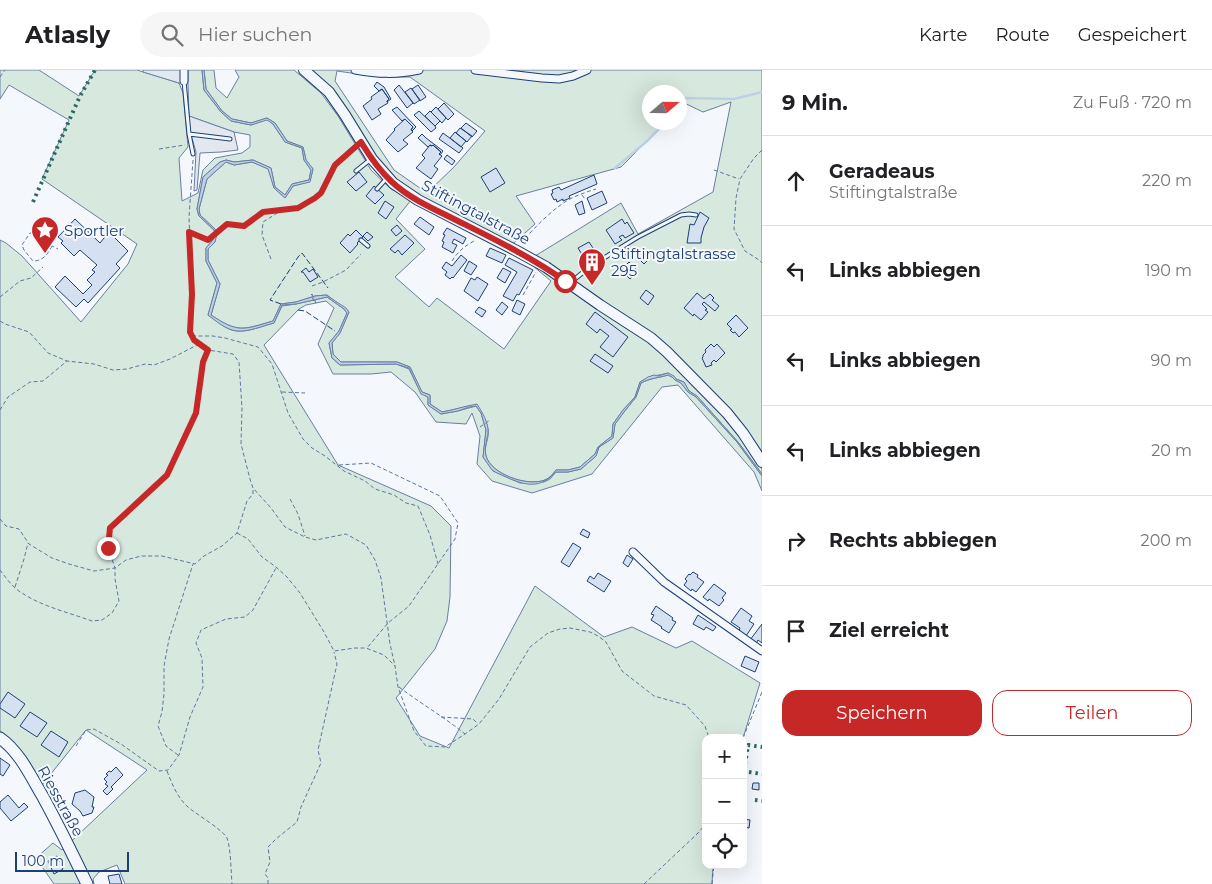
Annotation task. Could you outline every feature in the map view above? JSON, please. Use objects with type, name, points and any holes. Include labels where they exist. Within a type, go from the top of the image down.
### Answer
[{"type":"main road","name":"Riesstraße","points":[[0,738],[10,746],[28,772],[87,884]]},
{"type":"street","points":[[184,70],[184,81]]},
{"type":"street","name":"Stiftingtalstraße","points":[[304,70],[328,92],[345,115],[372,159],[393,183],[418,200],[541,265],[651,338],[727,413],[762,462]]},
{"type":"street","points":[[355,70],[400,74],[419,70]]},
{"type":"street","points":[[475,70],[542,78],[559,78],[573,76],[587,70]]},
{"type":"street","points":[[633,552],[664,582],[762,651]]},
{"type":"lane","points":[[184,81],[189,134],[193,154]]},
{"type":"lane","points":[[189,134],[230,139]]},
{"type":"lane","points":[[356,171],[372,159]]},
{"type":"lane","points":[[377,189],[388,177]]},
{"type":"lane","points":[[569,284],[581,273],[638,237],[681,215],[696,215]]},
{"type":"lane","points":[[361,240],[368,246]]},
{"type":"path","points":[[0,77],[5,70]]},
{"type":"path","points":[[189,232],[208,240],[227,224],[244,226],[263,212],[298,208],[321,193],[335,165],[361,142]]},
{"type":"path","points":[[159,149],[184,145]]},
{"type":"path","points":[[762,150],[754,158],[740,179],[736,198],[734,229],[745,251],[762,263]]},
{"type":"path","points":[[0,519],[6,526],[19,529],[28,542],[52,558],[94,571],[115,568],[126,560],[141,556],[162,556],[195,564],[222,546],[237,533],[247,501],[253,494],[241,444],[242,408],[239,362],[233,354],[208,350],[194,340],[190,332],[192,294],[189,232],[193,154]]},
{"type":"path","points":[[714,170],[740,179]]},
{"type":"path","points":[[514,250],[545,219],[573,198],[596,188]]},
{"type":"path","points":[[582,195],[585,199]]},
{"type":"path","points":[[271,259],[262,235],[264,222],[282,210]]},
{"type":"path","points":[[52,246],[42,259],[33,261],[22,245],[30,233],[34,232],[58,249]]},
{"type":"path","points":[[452,261],[456,254],[467,245],[486,235]]},
{"type":"path","points":[[312,286],[346,270],[361,254]]},
{"type":"path","points":[[523,295],[541,265]]},
{"type":"path","points":[[0,297],[20,281],[31,278],[43,267]]},
{"type":"path","points":[[0,321],[29,332],[48,353],[67,361],[94,364],[113,370],[146,364],[154,365],[199,344]]},
{"type":"path","points":[[192,336],[219,337],[258,347],[272,364],[288,413],[302,439],[344,471],[365,481],[376,489],[394,495],[406,503],[418,506],[430,534],[438,564]]},
{"type":"path","points":[[0,570],[21,593],[36,601],[92,621],[102,620],[112,613],[119,601],[115,568],[108,548],[110,528],[167,475],[196,413],[203,362],[208,350]]},
{"type":"path","points":[[0,410],[8,396],[30,382],[43,380],[67,361]]},
{"type":"path","points":[[281,392],[305,393]]},
{"type":"path","points":[[480,427],[490,420]]},
{"type":"path","points":[[338,466],[371,463],[440,496],[458,523],[455,539],[409,606],[388,623],[366,648]]},
{"type":"path","points":[[253,488],[285,527],[316,540],[346,534],[366,545],[375,560],[381,578],[398,686],[414,731],[426,746],[445,747],[466,734],[478,724],[499,699],[530,647],[548,633],[570,628],[590,632],[606,642],[622,671],[654,696],[686,705],[705,726],[708,734]]},
{"type":"path","points":[[290,499],[298,514],[305,537]]},
{"type":"path","points":[[237,533],[248,540],[262,557],[287,577],[300,593],[334,651],[337,664],[318,750],[321,763],[300,807],[297,822],[268,847],[270,862],[265,874],[268,878],[268,884]]},
{"type":"path","points":[[15,587],[28,542]]},
{"type":"path","points":[[179,755],[166,746],[158,726],[164,694],[164,666],[172,630],[193,564]]},
{"type":"path","points":[[76,746],[86,730],[94,729],[159,770],[168,770],[179,755],[190,717],[203,687],[202,658],[196,643],[201,630],[226,619],[245,616],[253,610],[276,567]]},
{"type":"path","points":[[334,651],[366,648],[384,656],[395,666]]},
{"type":"path","points":[[398,686],[466,734]]},
{"type":"path","points":[[745,734],[762,692]]},
{"type":"path","points":[[441,717],[473,719],[478,724]]},
{"type":"path","points":[[166,770],[177,795],[187,807],[220,830],[226,837],[229,847],[232,884]]},
{"type":"path","points":[[644,884],[702,828]]},
{"type":"path","points":[[712,884],[714,869]]},
{"type":"shaded area","points":[[0,70],[39,70],[79,96],[95,70],[137,70],[179,83],[183,93],[188,147],[179,158],[182,201],[198,193],[203,170],[215,158],[242,153],[250,147],[250,135],[234,132],[189,116],[188,70],[202,70],[204,90],[221,112],[231,121],[251,125],[267,119],[273,124],[285,142],[302,148],[304,160],[311,170],[309,180],[292,184],[285,195],[275,187],[271,168],[253,160],[234,162],[226,160],[220,162],[203,177],[197,209],[199,216],[215,233],[213,240],[206,248],[206,261],[217,283],[208,315],[229,329],[246,331],[274,323],[282,306],[327,297],[347,313],[339,331],[329,343],[332,358],[340,365],[396,364],[409,369],[421,393],[428,397],[428,405],[441,414],[476,406],[481,413],[486,430],[483,457],[493,471],[520,483],[544,482],[550,479],[556,472],[581,469],[596,456],[599,447],[613,438],[615,424],[636,397],[641,383],[668,375],[681,383],[688,392],[696,397],[737,442],[762,476],[762,491],[754,472],[678,385],[662,387],[592,474],[532,493],[492,481],[477,464],[480,436],[472,413],[466,424],[436,422],[415,392],[391,372],[333,374],[318,344],[334,308],[326,301],[306,305],[299,309],[264,345],[338,465],[431,506],[451,526],[450,597],[447,621],[435,649],[396,698],[420,736],[449,748],[535,586],[604,637],[632,627],[676,648],[692,641],[760,683],[744,734],[702,734],[702,869],[713,869],[712,884],[125,884],[117,865],[99,872],[93,879],[94,884],[54,884],[36,858],[53,843],[62,850],[147,770],[86,730],[42,785],[13,742],[0,731],[0,240],[22,256],[81,322],[128,264],[137,244],[42,179],[69,120],[9,85],[0,99]]},
{"type":"shaded area","points":[[143,70],[184,70],[184,81],[179,83],[143,72]]},
{"type":"shaded area","points":[[204,70],[214,70],[216,88],[227,98],[239,77],[235,70],[294,70],[321,93],[338,116],[371,170],[391,189],[411,200],[396,219],[425,249],[395,277],[429,307],[437,298],[504,349],[551,281],[527,261],[621,203],[638,234],[713,192],[731,102],[703,112],[687,104],[687,85],[642,85],[642,130],[658,130],[621,167],[516,196],[535,224],[506,250],[393,183],[345,115],[304,70],[762,70],[762,453],[754,456],[762,469],[762,474],[738,442],[697,396],[689,391],[684,382],[668,373],[640,382],[635,397],[613,424],[612,436],[598,447],[595,454],[580,467],[556,470],[545,480],[538,482],[520,480],[502,473],[489,462],[485,453],[488,429],[477,405],[442,412],[430,404],[430,395],[422,392],[410,367],[397,362],[341,362],[333,354],[332,343],[340,333],[349,312],[327,295],[281,304],[273,321],[247,328],[228,325],[211,315],[220,284],[208,260],[208,249],[215,242],[215,229],[200,215],[199,209],[207,179],[226,162],[234,165],[252,162],[269,169],[274,188],[285,198],[293,186],[310,181],[313,169],[306,160],[303,147],[287,141],[275,123],[267,118],[251,123],[232,119],[222,111],[206,89]],"holes":[[[337,71],[379,77],[410,77],[485,131],[454,167],[427,193],[394,170],[335,81]]]},
{"type":"shaded area","points":[[189,116],[234,132],[238,150],[200,153],[197,190],[194,191],[196,152],[190,131]]},
{"type":"water","points":[[202,70],[204,70],[206,89],[222,111],[232,119],[251,123],[267,118],[275,123],[287,141],[303,147],[306,160],[313,169],[310,182],[293,186],[285,198],[274,188],[268,169],[252,162],[234,165],[226,162],[207,179],[199,209],[200,215],[215,229],[217,234],[215,242],[208,249],[208,260],[220,284],[211,315],[228,325],[247,328],[273,321],[281,304],[326,295],[349,312],[340,333],[332,343],[333,354],[341,362],[397,362],[410,367],[422,392],[430,395],[430,404],[442,412],[477,404],[487,425],[488,433],[485,453],[489,462],[495,468],[511,477],[529,482],[538,482],[550,477],[544,481],[538,483],[526,484],[492,470],[483,457],[486,430],[481,413],[476,406],[441,414],[428,405],[428,397],[421,394],[409,368],[396,364],[340,365],[332,358],[329,343],[339,331],[347,313],[327,297],[282,305],[274,323],[251,330],[233,330],[225,327],[208,315],[217,283],[206,261],[206,248],[213,240],[215,233],[199,216],[197,209],[203,177],[220,162],[226,160],[234,162],[253,160],[271,168],[275,187],[285,195],[292,184],[309,180],[311,170],[304,160],[302,148],[285,142],[273,124],[267,120],[251,125],[231,121],[221,112],[204,90]]},
{"type":"water","points":[[668,373],[684,382],[689,391],[697,396],[738,442],[762,476],[737,442],[696,397],[688,392],[681,383],[668,375],[641,383],[636,397],[615,424],[613,438],[599,447],[596,456],[581,469],[556,472],[550,477],[556,470],[580,467],[595,454],[598,447],[612,436],[613,424],[635,397],[640,382],[654,375],[658,376]]},
{"type":"building","points":[[377,82],[384,87],[391,99],[387,102],[389,99],[382,89],[379,91],[374,86]]},
{"type":"building","points":[[399,85],[413,103],[407,108],[394,90]]},
{"type":"building","points":[[418,85],[426,97],[420,101],[412,89]]},
{"type":"building","points":[[411,88],[420,100],[414,104],[405,92]]},
{"type":"building","points":[[382,89],[389,99],[388,103],[378,109],[381,114],[372,120],[363,106]]},
{"type":"building","points":[[444,103],[454,114],[448,120],[438,109]]},
{"type":"building","points":[[397,107],[416,127],[412,131],[413,127],[405,119],[402,121],[392,110]]},
{"type":"building","points":[[436,107],[446,118],[442,123],[431,112]]},
{"type":"building","points":[[419,111],[435,126],[436,128],[431,132],[414,115]]},
{"type":"building","points":[[430,111],[440,121],[435,126],[425,116]]},
{"type":"building","points":[[405,119],[413,127],[411,130],[413,132],[403,140],[408,144],[398,152],[386,140]]},
{"type":"building","points":[[466,123],[477,131],[472,137],[461,128]]},
{"type":"building","points":[[460,128],[472,136],[467,142],[456,133]]},
{"type":"building","points":[[455,132],[466,141],[461,147],[450,138]]},
{"type":"building","points":[[443,133],[463,148],[459,153],[439,139]]},
{"type":"building","points":[[422,134],[443,151],[440,155],[441,152],[433,145],[428,147],[418,138]]},
{"type":"building","points":[[430,145],[433,145],[441,152],[439,154],[442,156],[434,166],[438,169],[431,179],[416,168],[425,158],[422,155]]},
{"type":"building","points":[[447,155],[455,161],[452,165],[444,159]]},
{"type":"building","points":[[496,168],[505,183],[490,192],[481,177]]},
{"type":"building","points":[[359,172],[367,182],[356,191],[347,182]]},
{"type":"building","points":[[594,175],[597,184],[569,196],[570,198],[563,201],[563,199],[557,202],[556,199],[554,200],[551,194],[553,193],[552,190],[559,187],[561,190]]},
{"type":"building","points":[[374,186],[384,195],[375,204],[366,196]]},
{"type":"building","points":[[602,191],[607,203],[592,210],[587,198]]},
{"type":"building","points":[[385,201],[394,207],[386,219],[378,213]]},
{"type":"building","points":[[582,201],[585,213],[579,215],[575,205]]},
{"type":"building","points":[[700,212],[709,218],[704,227],[701,243],[687,243],[690,224],[694,225]]},
{"type":"building","points":[[420,217],[434,227],[429,235],[414,224]]},
{"type":"building","points":[[75,219],[100,243],[109,232],[128,251],[116,264],[120,268],[88,303],[84,299],[76,307],[55,287],[65,276],[83,294],[92,285],[87,280],[95,272],[92,270],[97,265],[80,250],[74,256],[61,243],[63,241],[58,237]]},
{"type":"building","points":[[622,219],[625,224],[627,222],[634,233],[625,238],[623,235],[619,237],[622,240],[615,244],[606,230]]},
{"type":"building","points":[[397,225],[402,231],[396,236],[391,230]]},
{"type":"building","points":[[447,228],[466,238],[463,244],[454,239],[452,243],[457,245],[453,253],[442,247],[445,235],[443,234]]},
{"type":"building","points":[[356,230],[363,237],[350,253],[340,243],[348,234],[350,236]]},
{"type":"building","points":[[367,232],[373,237],[368,241],[363,236]]},
{"type":"building","points":[[405,235],[414,243],[402,255],[398,250],[395,253],[390,249]]},
{"type":"building","points":[[589,242],[597,254],[586,261],[578,248]]},
{"type":"building","points":[[490,248],[506,255],[502,263],[486,256]]},
{"type":"building","points":[[625,248],[627,253],[620,258],[617,253]]},
{"type":"building","points":[[643,251],[650,258],[644,264],[637,257]]},
{"type":"building","points":[[461,255],[467,260],[453,278],[450,279],[445,275],[447,272],[442,268],[446,262],[452,266]]},
{"type":"building","points":[[509,258],[533,270],[519,295],[517,294],[513,301],[503,296],[517,272],[505,265]]},
{"type":"building","points":[[469,261],[477,266],[471,275],[464,271]]},
{"type":"building","points":[[629,262],[638,271],[630,279],[621,270]]},
{"type":"building","points":[[306,268],[309,272],[313,269],[318,277],[310,282],[301,272]]},
{"type":"building","points":[[503,268],[511,272],[505,283],[497,278]]},
{"type":"building","points":[[477,277],[488,284],[478,301],[464,291],[471,278],[475,280]]},
{"type":"building","points":[[646,290],[654,296],[648,305],[640,298]]},
{"type":"building","points":[[697,293],[704,299],[710,294],[714,298],[712,300],[719,306],[715,311],[704,302],[702,304],[708,312],[701,320],[684,308]]},
{"type":"building","points":[[517,300],[525,304],[520,315],[512,311]]},
{"type":"building","points":[[502,302],[508,307],[502,315],[496,310]]},
{"type":"building","points":[[479,307],[486,311],[482,317],[475,312]]},
{"type":"building","points":[[595,312],[628,337],[613,357],[600,347],[609,336],[600,329],[597,333],[586,324]]},
{"type":"building","points":[[736,315],[748,328],[739,337],[730,330],[732,329],[727,324]]},
{"type":"building","points":[[711,344],[714,347],[717,344],[725,353],[716,362],[714,360],[711,363],[712,365],[706,367],[702,358],[706,352],[705,350]]},
{"type":"building","points":[[595,354],[613,366],[608,373],[590,361]]},
{"type":"building","points":[[583,529],[590,533],[588,538],[580,534]]},
{"type":"building","points":[[573,543],[581,548],[569,567],[561,562]]},
{"type":"building","points":[[627,555],[633,559],[628,567],[623,563]]},
{"type":"building","points":[[693,572],[704,582],[696,592],[692,589],[691,591],[684,585],[687,581],[685,579]]},
{"type":"building","points":[[598,573],[611,581],[604,592],[587,581],[590,576],[594,579]]},
{"type":"building","points":[[714,584],[726,593],[722,598],[724,600],[719,606],[703,597]]},
{"type":"building","points":[[656,606],[676,622],[669,633],[651,620],[654,615],[651,614]]},
{"type":"building","points":[[741,608],[752,616],[749,621],[754,624],[746,636],[739,631],[740,628],[731,622]]},
{"type":"building","points":[[698,615],[716,627],[713,631],[706,627],[704,630],[693,624]]},
{"type":"building","points":[[762,624],[762,643],[758,640],[756,644],[750,640]]},
{"type":"building","points":[[745,656],[759,662],[755,672],[741,666]]},
{"type":"building","points":[[8,692],[25,704],[15,718],[0,708],[0,704]]},
{"type":"building","points":[[30,712],[47,723],[37,737],[20,726]]},
{"type":"building","points":[[51,731],[68,742],[59,757],[41,745]]},
{"type":"building","points":[[0,758],[10,765],[3,776],[0,774]]},
{"type":"building","points":[[116,767],[123,775],[111,787],[113,789],[107,795],[103,791],[108,786],[105,784],[107,782],[104,779],[109,771],[111,772]]},
{"type":"building","points":[[753,783],[759,783],[759,790],[752,789]]},
{"type":"building","points":[[85,790],[94,797],[92,807],[94,807],[92,813],[83,816],[72,804],[75,793]]},
{"type":"building","points":[[8,795],[19,808],[24,803],[28,807],[11,821],[0,808],[0,802]]},
{"type":"building","points":[[747,820],[750,820],[749,828],[747,828]]},
{"type":"building","points":[[57,856],[63,869],[54,874],[48,861]]},
{"type":"building","points":[[119,874],[122,884],[110,884],[108,876]]},
{"type":"waterway","points":[[687,98],[734,99],[762,92]]},
{"type":"waterway","points":[[615,168],[658,130]]},
{"type":"hedge","points":[[33,202],[80,96],[95,70]]},
{"type":"hedge","points":[[747,752],[748,745],[762,747]]},
{"type":"hedge","points":[[749,772],[762,774]]},
{"type":"hedge","points":[[755,800],[762,801]]},
{"type":"fence","points":[[281,304],[270,300],[302,253],[328,288]]},
{"type":"fence","points":[[298,310],[305,311],[335,331]]},
{"type":"place","name":"Sportler","points":[[45,254]]},
{"type":"place","name":"Stiftingtalstrasse 295","points":[[592,286]]},
{"type":"route","points":[[108,548],[110,528],[167,475],[196,413],[203,362],[208,350],[194,340],[190,332],[192,294],[189,232],[208,240],[227,224],[244,226],[263,212],[298,208],[321,193],[335,165],[361,142],[377,166],[393,183],[409,194],[514,250],[565,281]]}]
